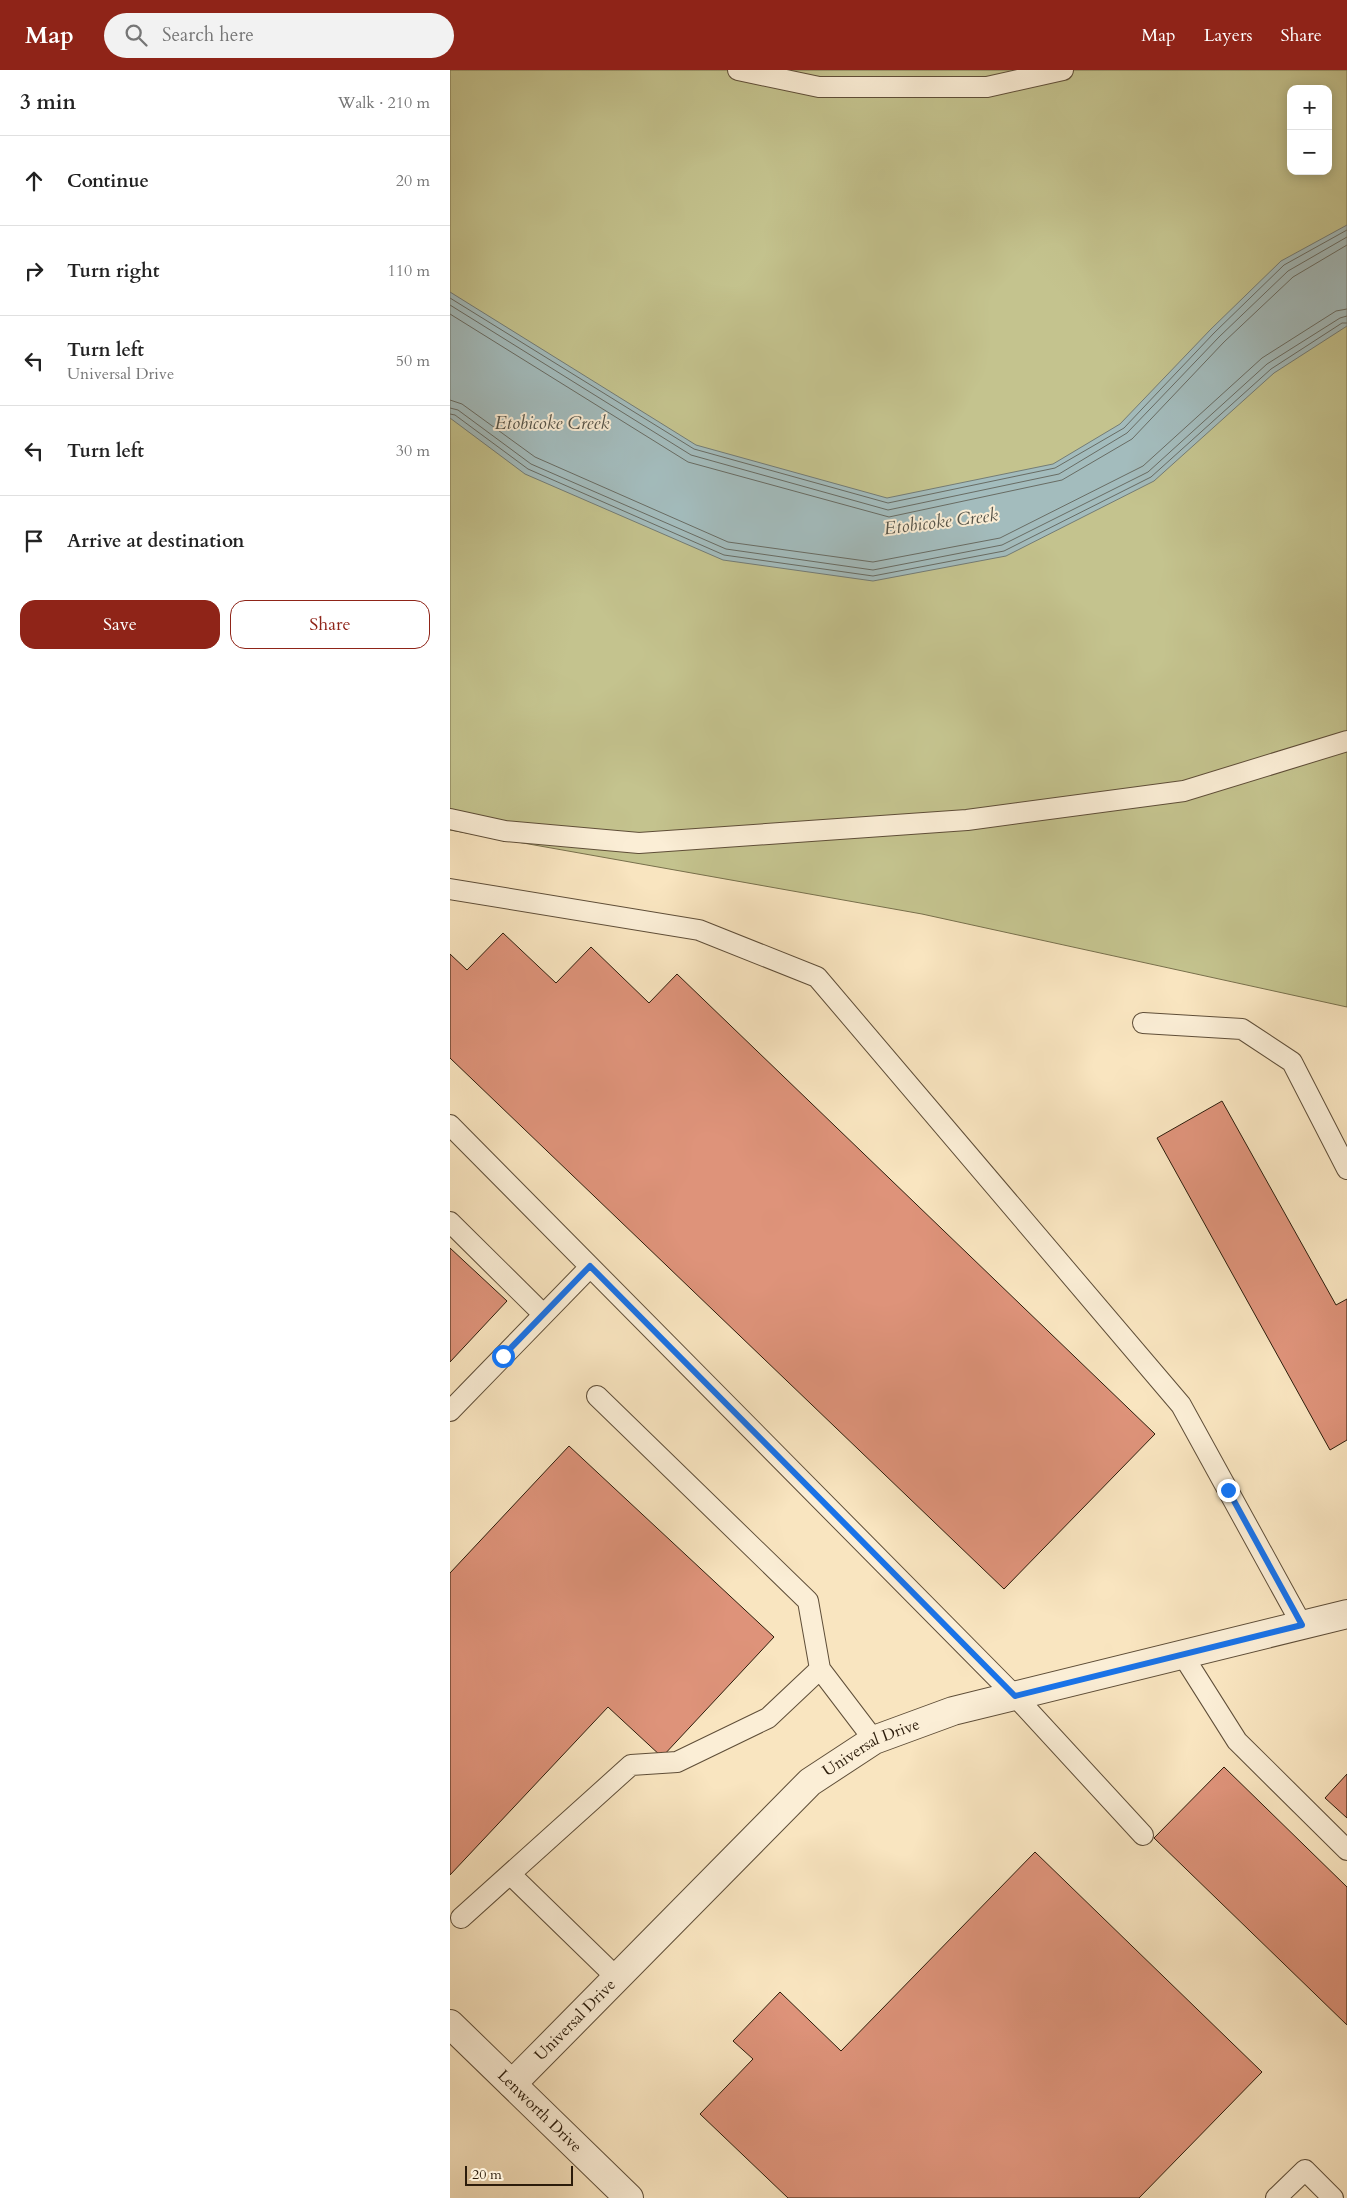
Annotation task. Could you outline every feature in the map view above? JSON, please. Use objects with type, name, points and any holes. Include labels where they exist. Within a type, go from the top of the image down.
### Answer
[{"type":"street","name":"Universal Drive","points":[[512,2084],[810,1782],[874,1740],[953,1711],[1182,1654],[1346,1616]]},
{"type":"street","name":"Lenworth Drive","points":[[450,2024],[630,2198]]},
{"type":"lane","points":[[738,70],[819,87],[987,87],[1063,70]]},
{"type":"lane","points":[[450,819],[505,831],[640,843],[967,820],[1184,790],[1347,741]]},
{"type":"lane","points":[[450,889],[699,930],[817,977],[1181,1405],[1302,1625]]},
{"type":"lane","points":[[1143,1023],[1242,1029],[1292,1062],[1347,1169]]},
{"type":"lane","points":[[450,1125],[1015,1696],[1143,1835]]},
{"type":"lane","points":[[450,1222],[543,1314]]},
{"type":"lane","points":[[450,1411],[590,1266]]},
{"type":"lane","points":[[597,1396],[808,1601],[820,1669],[874,1740]]},
{"type":"lane","points":[[1182,1654],[1237,1741],[1347,1850]]},
{"type":"lane","points":[[461,1918],[631,1765],[677,1762],[768,1718],[820,1669]]},
{"type":"lane","points":[[510,1874],[617,1978]]},
{"type":"lane","points":[[1276,2198],[1305,2170],[1333,2198]]},
{"type":"shaded area","points":[[450,70],[1347,70],[1347,1007],[922,914],[450,830]]},
{"type":"water","name":"Etobicoke Creek","points":[[1347,225],[1347,326],[1274,373],[1154,481],[1006,556],[873,581],[723,560],[525,474],[450,418],[450,292],[696,445],[887,498],[1053,464],[1120,424],[1211,329],[1281,261]]},
{"type":"building","points":[[503,933],[556,983],[591,947],[649,1003],[677,974],[1155,1434],[1004,1589],[450,1058],[450,954],[467,970]]},
{"type":"building","points":[[1222,1101],[1336,1305],[1347,1299],[1347,1440],[1330,1450],[1157,1138]]},
{"type":"building","points":[[450,1248],[507,1301],[450,1362]]},
{"type":"building","points":[[569,1446],[774,1637],[662,1757],[608,1707],[450,1875],[450,1573]]},
{"type":"building","points":[[1224,1767],[1347,1887],[1347,2025],[1154,1838]]},
{"type":"building","points":[[1347,1774],[1347,1818],[1325,1798]]},
{"type":"building","points":[[1035,1852],[1262,2072],[1139,2198],[788,2198],[700,2114],[753,2059],[733,2041],[780,1992],[841,2051]]},
{"type":"route","points":[[503,1356],[590,1266],[1015,1696],[1302,1625],[1228,1490]]}]
